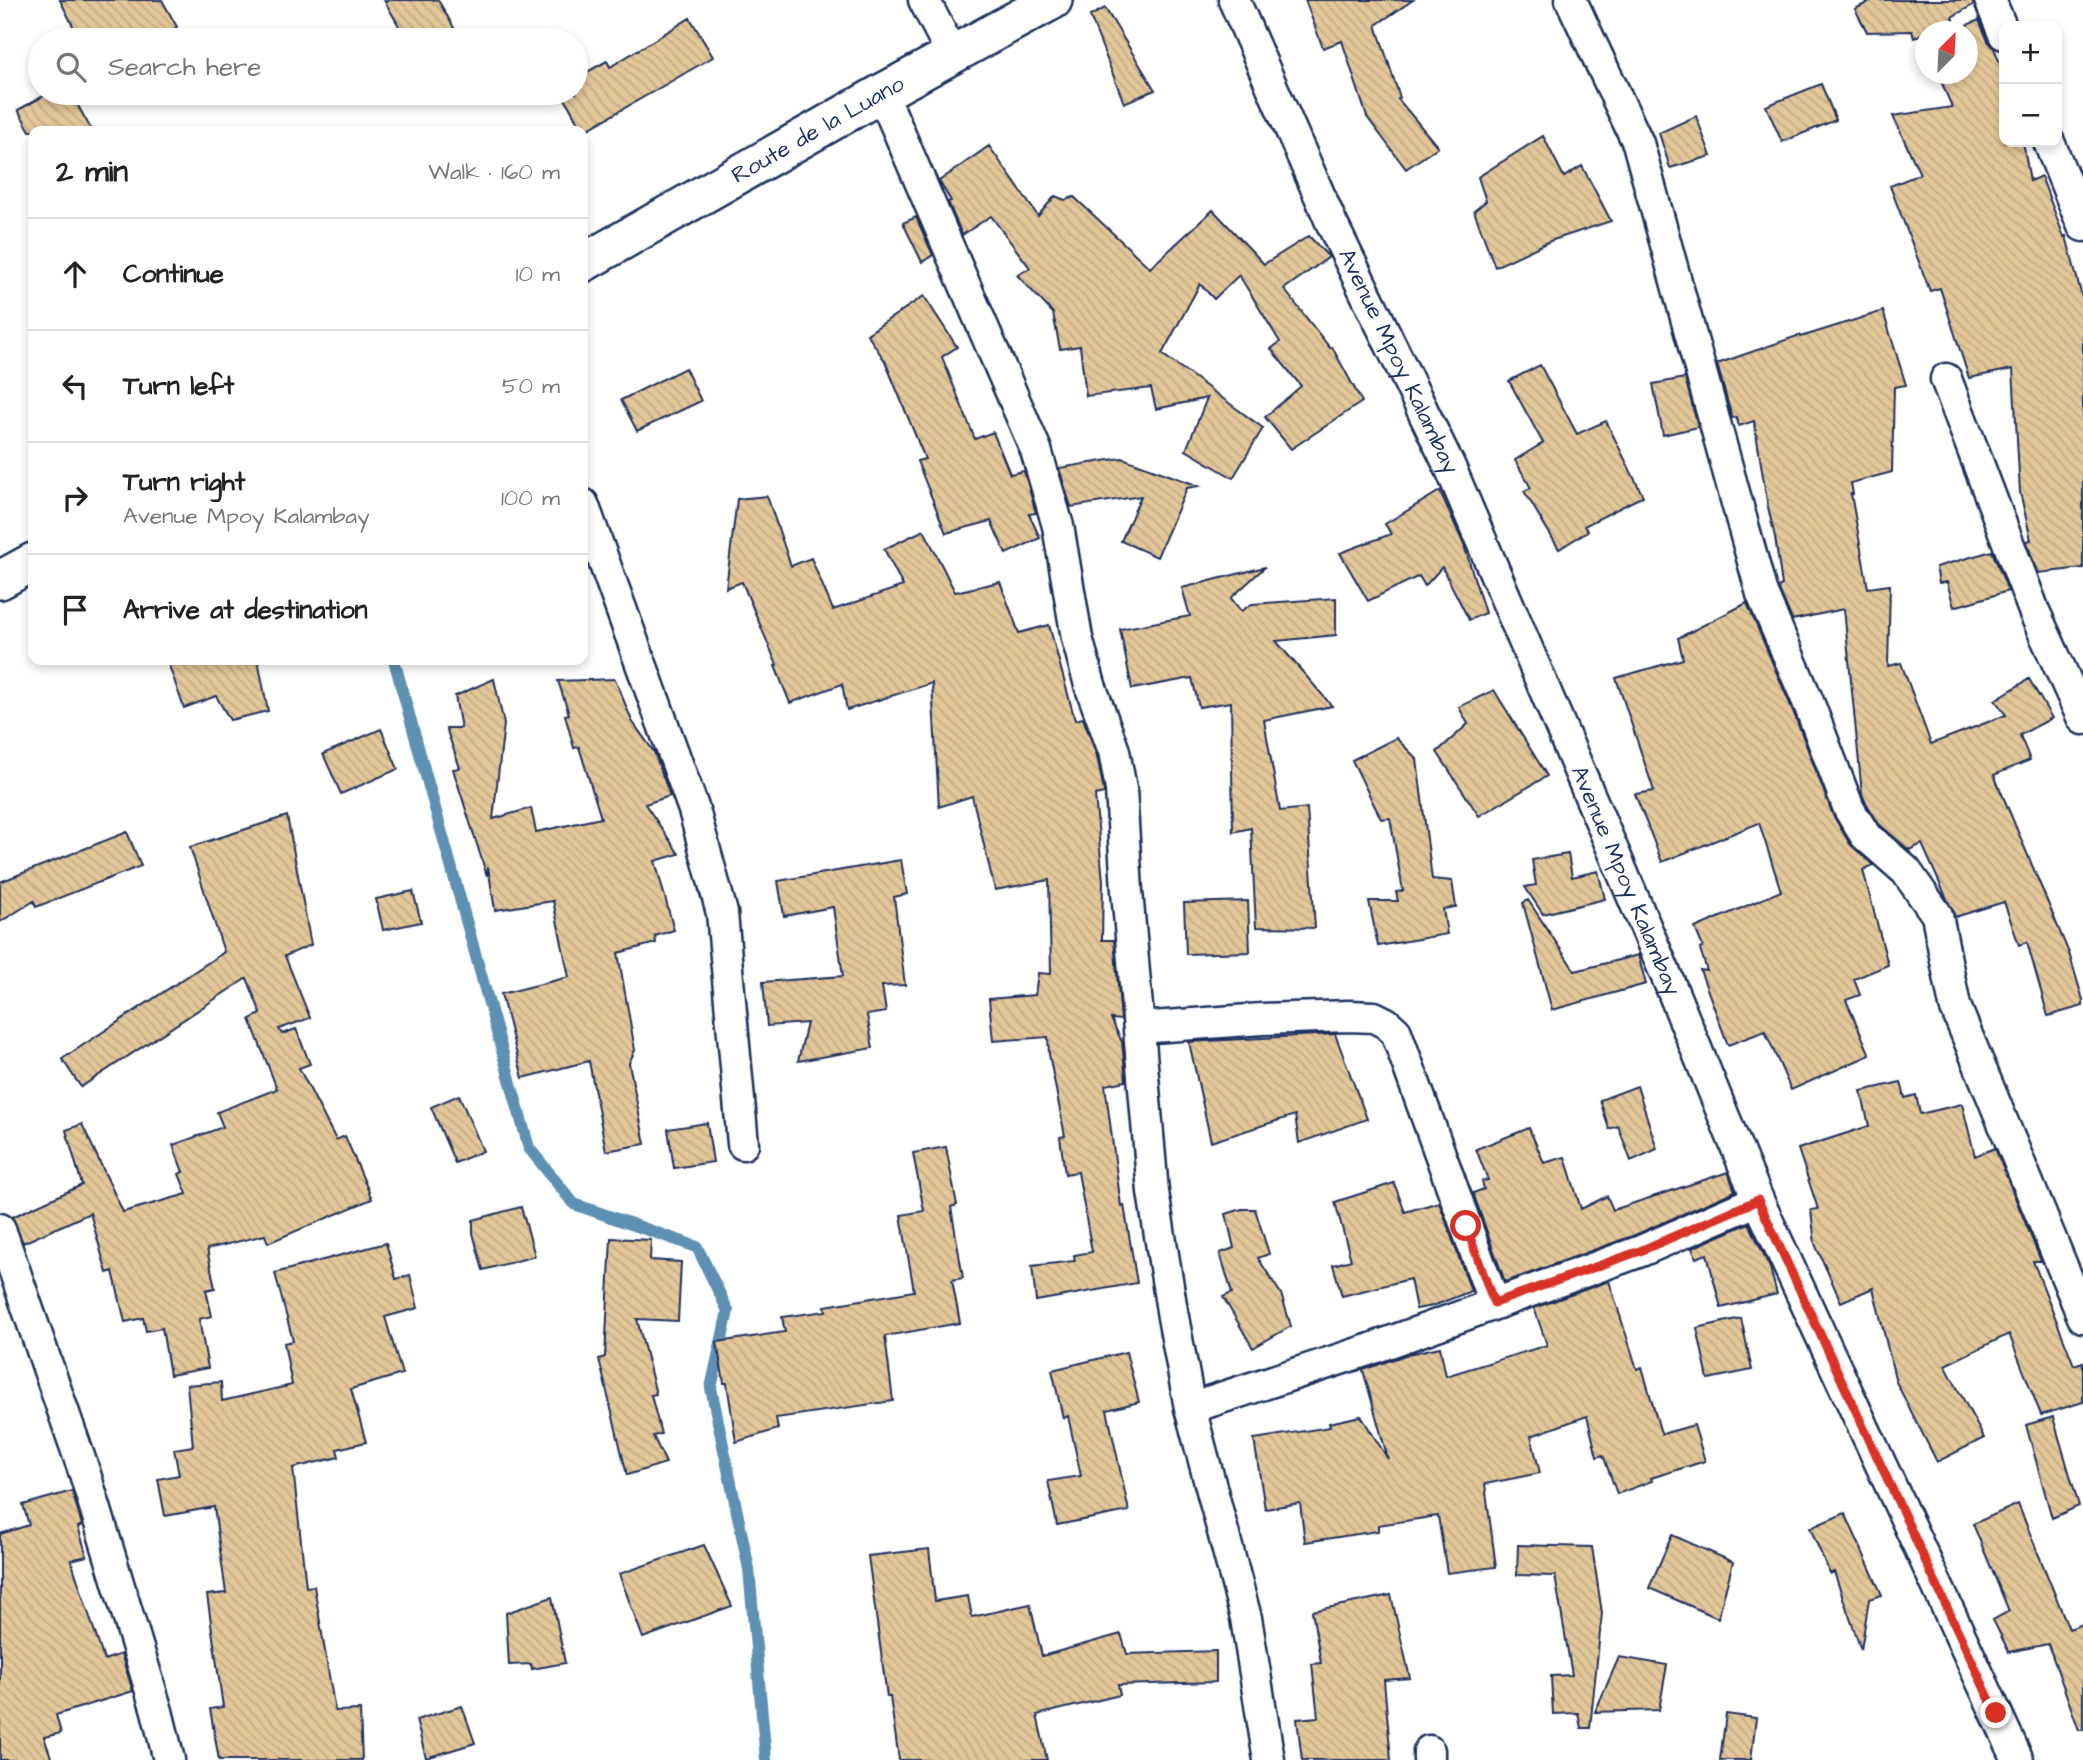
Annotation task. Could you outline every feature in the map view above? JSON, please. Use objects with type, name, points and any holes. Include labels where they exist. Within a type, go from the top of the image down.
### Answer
[{"type":"street","points":[[924,0],[952,54]]},
{"type":"street","name":"Route de la Luano","points":[[588,260],[882,93],[1054,0]]},
{"type":"street","name":"Avenue Mpoy Kalambay","points":[[1234,0],[1332,224],[1450,467],[1664,970],[1758,1200],[2018,1760]]},
{"type":"street","points":[[1571,0],[1638,143],[1762,594],[1809,704],[1849,809],[1865,835],[1906,871],[1937,915],[1955,1006],[2083,1317]]},
{"type":"street","points":[[1990,0],[1999,22]]},
{"type":"street","points":[[882,93],[1036,450],[1058,526],[1077,638],[1090,685],[1114,751],[1121,789],[1126,891],[1153,1192],[1190,1408],[1246,1618],[1269,1760]]},
{"type":"street","points":[[2051,147],[2083,226]]},
{"type":"street","points":[[1946,379],[2034,611],[2083,719]]},
{"type":"street","points":[[588,518],[694,810],[722,913],[743,1144]]},
{"type":"street","points":[[0,580],[28,565]]},
{"type":"street","points":[[1139,1028],[1320,1017],[1374,1017],[1386,1023],[1395,1032],[1494,1303]]},
{"type":"street","points":[[1190,1408],[1368,1350],[1640,1251],[1758,1200]]},
{"type":"street","points":[[0,1229],[85,1474],[157,1711],[169,1760]]},
{"type":"building","points":[[60,0],[162,0],[177,27],[175,28],[74,28]]},
{"type":"building","points":[[384,0],[438,0],[454,28],[400,28]]},
{"type":"building","points":[[1305,0],[1413,0],[1376,25],[1400,98],[1398,99],[1438,147],[1406,169],[1367,117],[1342,41],[1323,48]]},
{"type":"building","points":[[1873,0],[1973,0],[1973,5],[1952,17],[1954,21],[1915,21],[1914,38],[1912,31],[1867,32],[1855,9]]},
{"type":"building","points":[[1105,8],[1155,90],[1124,103],[1090,16]]},
{"type":"building","points":[[690,18],[713,57],[588,129],[588,126],[580,126],[568,105],[588,105],[588,71],[607,61],[610,67]]},
{"type":"building","points":[[1979,20],[1999,61],[1999,147],[2024,147],[2030,181],[2041,176],[2064,237],[2066,236],[2083,301],[2083,568],[2038,573],[2026,541],[2031,540],[2020,492],[2013,369],[1969,378],[1940,288],[1930,291],[1890,186],[1920,174],[1893,116],[1952,107],[1942,84],[1978,84],[1977,21]]},
{"type":"building","points":[[1821,84],[1836,120],[1782,142],[1766,106]]},
{"type":"building","points":[[28,105],[78,105],[89,126],[28,128],[18,110]]},
{"type":"building","points":[[1696,116],[1711,156],[1670,168],[1659,133]]},
{"type":"building","points":[[1543,136],[1564,177],[1582,166],[1611,221],[1550,241],[1495,267],[1474,211],[1486,201],[1478,177]]},
{"type":"building","points":[[989,146],[1038,216],[1055,196],[1065,200],[1074,197],[1150,268],[1213,210],[1264,264],[1309,236],[1329,257],[1284,289],[1330,348],[1332,347],[1362,402],[1291,449],[1265,417],[1301,386],[1271,349],[1280,342],[1239,275],[1214,299],[1200,284],[1162,354],[1263,428],[1233,478],[1186,450],[1207,398],[1156,409],[1151,388],[1086,396],[1080,346],[1060,349],[1053,313],[1017,275],[1030,268],[991,216],[962,235],[948,202],[951,201],[939,181]]},
{"type":"building","points":[[916,217],[933,255],[922,262],[903,223]]},
{"type":"building","points":[[924,296],[957,347],[942,357],[975,439],[993,432],[1010,474],[1024,471],[1036,513],[1029,514],[1040,538],[1006,554],[991,521],[946,533],[917,461],[925,459],[885,361],[867,334]]},
{"type":"building","points":[[1883,311],[1906,385],[1894,387],[1892,472],[1851,483],[1868,588],[1890,585],[1888,666],[1901,663],[1931,744],[2006,715],[1995,700],[2029,679],[2052,718],[2020,735],[2030,760],[1994,775],[2069,953],[2083,1000],[2083,1006],[2048,1016],[2027,942],[2019,945],[2004,902],[1955,917],[1922,844],[1909,850],[1879,824],[1865,801],[1862,794],[1844,609],[1792,620],[1778,587],[1782,585],[1754,421],[1739,426],[1736,417],[1732,418],[1717,364],[1800,335],[1801,337]]},
{"type":"building","points":[[1540,365],[1577,434],[1606,421],[1643,496],[1584,526],[1588,531],[1559,549],[1524,491],[1531,488],[1515,460],[1543,443],[1509,381]]},
{"type":"building","points":[[685,368],[701,401],[637,431],[621,400]]},
{"type":"building","points":[[1685,378],[1698,427],[1663,435],[1653,384]]},
{"type":"building","points":[[1122,458],[1199,486],[1187,488],[1157,557],[1121,541],[1141,496],[1071,507],[1059,468]]},
{"type":"building","points":[[1440,491],[1464,545],[1485,613],[1469,620],[1442,567],[1425,586],[1419,576],[1368,601],[1340,553],[1391,534],[1385,524]]},
{"type":"building","points":[[767,496],[791,566],[811,558],[833,610],[903,586],[884,549],[924,530],[955,592],[1000,582],[1019,633],[1049,625],[1075,720],[1083,718],[1097,756],[1104,791],[1095,795],[1103,881],[1102,940],[1114,940],[1121,1020],[1111,1019],[1122,1042],[1126,1081],[1105,1085],[1121,1206],[1124,1205],[1137,1283],[1036,1301],[1032,1266],[1075,1261],[1074,1255],[1092,1252],[1078,1172],[1065,1174],[1060,1137],[1065,1136],[1048,1037],[993,1041],[989,999],[1035,995],[1038,973],[1051,974],[1049,880],[995,890],[972,796],[939,807],[932,683],[847,710],[842,684],[790,703],[742,582],[726,588],[737,499]]},
{"type":"building","points":[[1992,551],[2008,591],[1954,607],[1947,582],[1939,583],[1936,567]]},
{"type":"building","points":[[1265,567],[1231,598],[1241,611],[1252,604],[1336,598],[1336,635],[1276,641],[1332,706],[1264,720],[1280,811],[1307,808],[1315,928],[1256,927],[1251,828],[1233,832],[1231,702],[1199,707],[1192,678],[1132,689],[1120,629],[1190,616],[1182,588]]},
{"type":"building","points":[[1747,603],[1833,815],[1850,844],[1873,865],[1863,870],[1888,965],[1854,979],[1860,995],[1846,1000],[1870,1055],[1791,1090],[1765,1031],[1728,1045],[1700,970],[1707,971],[1700,949],[1703,947],[1695,928],[1781,891],[1759,823],[1662,862],[1635,794],[1654,791],[1616,678],[1683,659],[1678,638]]},
{"type":"building","points":[[169,665],[259,665],[268,711],[230,720],[216,696],[184,708]]},
{"type":"building","points":[[494,679],[504,724],[493,819],[531,808],[536,832],[601,818],[579,747],[574,748],[565,715],[569,714],[558,681],[615,679],[632,721],[654,752],[670,796],[645,804],[679,854],[655,861],[674,930],[655,936],[656,943],[618,953],[635,1050],[629,1063],[645,1144],[606,1151],[589,1061],[523,1078],[501,994],[569,977],[553,901],[495,910],[488,867],[487,876],[453,769],[460,768],[446,728],[461,728],[455,696]]},
{"type":"building","points":[[1494,690],[1547,776],[1479,816],[1437,752],[1468,724],[1459,707]]},
{"type":"building","points":[[381,729],[398,769],[341,794],[323,754]]},
{"type":"building","points":[[1396,738],[1417,759],[1432,879],[1452,881],[1456,907],[1443,909],[1447,934],[1378,946],[1369,901],[1398,901],[1396,892],[1403,891],[1390,818],[1381,819],[1352,760]]},
{"type":"building","points":[[287,816],[311,945],[285,956],[310,1018],[279,1029],[282,1034],[296,1029],[310,1064],[299,1068],[336,1140],[345,1136],[372,1199],[268,1243],[265,1235],[207,1249],[215,1288],[206,1290],[212,1316],[199,1319],[208,1368],[170,1375],[162,1328],[146,1331],[143,1318],[125,1322],[113,1271],[107,1273],[90,1213],[23,1243],[12,1217],[82,1185],[66,1130],[82,1124],[123,1212],[187,1194],[179,1174],[183,1172],[173,1145],[223,1127],[217,1112],[277,1089],[250,1019],[261,1014],[247,978],[81,1087],[62,1059],[224,952],[190,847]]},
{"type":"building","points":[[127,832],[141,866],[36,907],[34,901],[0,922],[0,882]]},
{"type":"building","points":[[1568,854],[1572,877],[1598,871],[1605,899],[1543,914],[1525,887],[1536,885],[1532,860]]},
{"type":"building","points":[[901,860],[907,894],[894,897],[905,985],[882,986],[886,1012],[867,1015],[873,1048],[798,1061],[807,1023],[767,1026],[763,982],[843,976],[833,907],[784,916],[778,881]]},
{"type":"building","points":[[413,891],[421,922],[383,930],[376,899]]},
{"type":"building","points":[[1528,900],[1575,971],[1638,955],[1646,984],[1552,1010],[1523,903]]},
{"type":"building","points":[[1248,901],[1250,952],[1186,954],[1184,903]]},
{"type":"building","points":[[1335,1034],[1367,1119],[1299,1143],[1295,1115],[1211,1142],[1189,1042]]},
{"type":"building","points":[[1901,1082],[1905,1098],[1916,1095],[1920,1114],[1962,1104],[1975,1156],[1995,1148],[2041,1261],[2033,1261],[2074,1365],[2083,1362],[2083,1402],[2041,1415],[2009,1334],[1945,1365],[1984,1438],[1937,1462],[1896,1382],[1873,1288],[1841,1302],[1815,1244],[1811,1210],[1818,1209],[1798,1149],[1869,1126],[1861,1091]]},
{"type":"building","points":[[1637,1086],[1657,1149],[1631,1161],[1618,1126],[1609,1129],[1600,1100]]},
{"type":"building","points":[[459,1095],[483,1151],[455,1163],[431,1107]]},
{"type":"building","points":[[707,1123],[713,1162],[674,1168],[668,1129]]},
{"type":"building","points":[[1529,1128],[1544,1163],[1565,1157],[1581,1209],[1607,1196],[1613,1210],[1728,1172],[1735,1191],[1635,1235],[1505,1282],[1473,1193],[1484,1189],[1482,1181],[1488,1180],[1476,1149]]},
{"type":"building","points":[[946,1147],[957,1205],[951,1207],[963,1278],[952,1280],[960,1323],[885,1336],[893,1401],[776,1418],[778,1429],[736,1442],[727,1383],[724,1383],[717,1342],[785,1332],[782,1317],[826,1311],[825,1306],[914,1291],[901,1215],[924,1211],[913,1153]]},
{"type":"building","points":[[1394,1183],[1405,1212],[1439,1202],[1471,1291],[1433,1306],[1416,1309],[1410,1279],[1342,1296],[1333,1265],[1351,1260],[1335,1202]]},
{"type":"building","points":[[521,1207],[535,1256],[483,1270],[473,1233],[473,1220]]},
{"type":"building","points":[[1242,1209],[1255,1209],[1269,1254],[1258,1258],[1281,1294],[1291,1326],[1253,1348],[1223,1297],[1232,1293],[1220,1253],[1234,1248],[1226,1214]]},
{"type":"building","points":[[1749,1223],[1770,1268],[1777,1294],[1721,1308],[1707,1254],[1696,1258],[1692,1248]]},
{"type":"building","points":[[611,1238],[651,1240],[650,1260],[681,1262],[678,1321],[637,1319],[656,1394],[651,1395],[661,1434],[653,1436],[666,1463],[627,1475],[599,1359],[605,1357]]},
{"type":"building","points":[[386,1243],[396,1279],[410,1275],[418,1308],[385,1317],[402,1374],[351,1389],[366,1442],[337,1449],[339,1457],[293,1468],[306,1587],[314,1586],[335,1711],[360,1710],[362,1760],[219,1760],[210,1709],[223,1707],[207,1595],[226,1593],[214,1507],[165,1516],[158,1479],[179,1475],[174,1449],[193,1446],[187,1385],[221,1382],[222,1401],[292,1385],[284,1343],[293,1341],[275,1273]]},
{"type":"building","points":[[1609,1281],[1637,1369],[1642,1367],[1662,1434],[1694,1425],[1705,1461],[1651,1478],[1652,1481],[1617,1494],[1603,1455],[1597,1457],[1587,1416],[1531,1436],[1540,1473],[1485,1484],[1496,1567],[1447,1573],[1438,1516],[1378,1525],[1378,1531],[1305,1542],[1300,1503],[1265,1509],[1254,1439],[1330,1427],[1329,1423],[1361,1416],[1388,1459],[1363,1370],[1408,1354],[1440,1347],[1446,1376],[1547,1345],[1534,1308]]},
{"type":"building","points":[[1741,1318],[1752,1370],[1708,1379],[1697,1328]]},
{"type":"building","points":[[1126,1352],[1139,1402],[1107,1410],[1129,1511],[1057,1525],[1048,1481],[1081,1476],[1068,1416],[1063,1418],[1052,1370]]},
{"type":"building","points":[[2053,1417],[2079,1506],[2052,1518],[2026,1425]]},
{"type":"building","points":[[72,1491],[82,1525],[78,1527],[87,1556],[71,1560],[104,1660],[121,1654],[133,1691],[56,1715],[61,1733],[44,1737],[52,1760],[0,1760],[0,1534],[29,1525],[23,1505]]},
{"type":"building","points":[[2018,1504],[2069,1629],[2083,1624],[2083,1730],[2079,1730],[2048,1644],[2009,1652],[1993,1620],[2009,1611],[1973,1524]]},
{"type":"building","points":[[1845,1513],[1882,1595],[1869,1599],[1861,1650],[1834,1572],[1830,1574],[1810,1528]]},
{"type":"building","points":[[1672,1535],[1733,1562],[1718,1618],[1649,1588]]},
{"type":"building","points":[[704,1545],[732,1606],[643,1638],[619,1574]]},
{"type":"building","points":[[1518,1545],[1592,1547],[1602,1613],[1590,1728],[1581,1728],[1578,1713],[1553,1714],[1551,1676],[1572,1675],[1555,1576],[1517,1575]]},
{"type":"building","points":[[929,1549],[935,1601],[968,1596],[972,1617],[1030,1604],[1042,1656],[1121,1634],[1127,1654],[1216,1651],[1216,1682],[1118,1685],[1120,1695],[1037,1715],[1047,1760],[899,1760],[890,1697],[887,1697],[868,1556]]},
{"type":"building","points":[[1391,1595],[1410,1678],[1384,1680],[1391,1760],[1302,1760],[1297,1719],[1318,1717],[1312,1664],[1321,1663],[1312,1611]]},
{"type":"building","points":[[552,1597],[565,1663],[532,1669],[531,1664],[509,1665],[506,1613]]},
{"type":"building","points":[[1619,1657],[1667,1665],[1659,1710],[1595,1712]]},
{"type":"building","points":[[462,1706],[475,1743],[426,1758],[416,1720]]},
{"type":"building","points":[[1726,1714],[1756,1718],[1751,1760],[1720,1760]]},
{"type":"waterway","points":[[395,665],[529,1148],[574,1204],[697,1247],[728,1311],[711,1388],[749,1569],[766,1760]]},
{"type":"route","points":[[1466,1226],[1494,1303],[1640,1251],[1758,1200],[1996,1713]]}]
